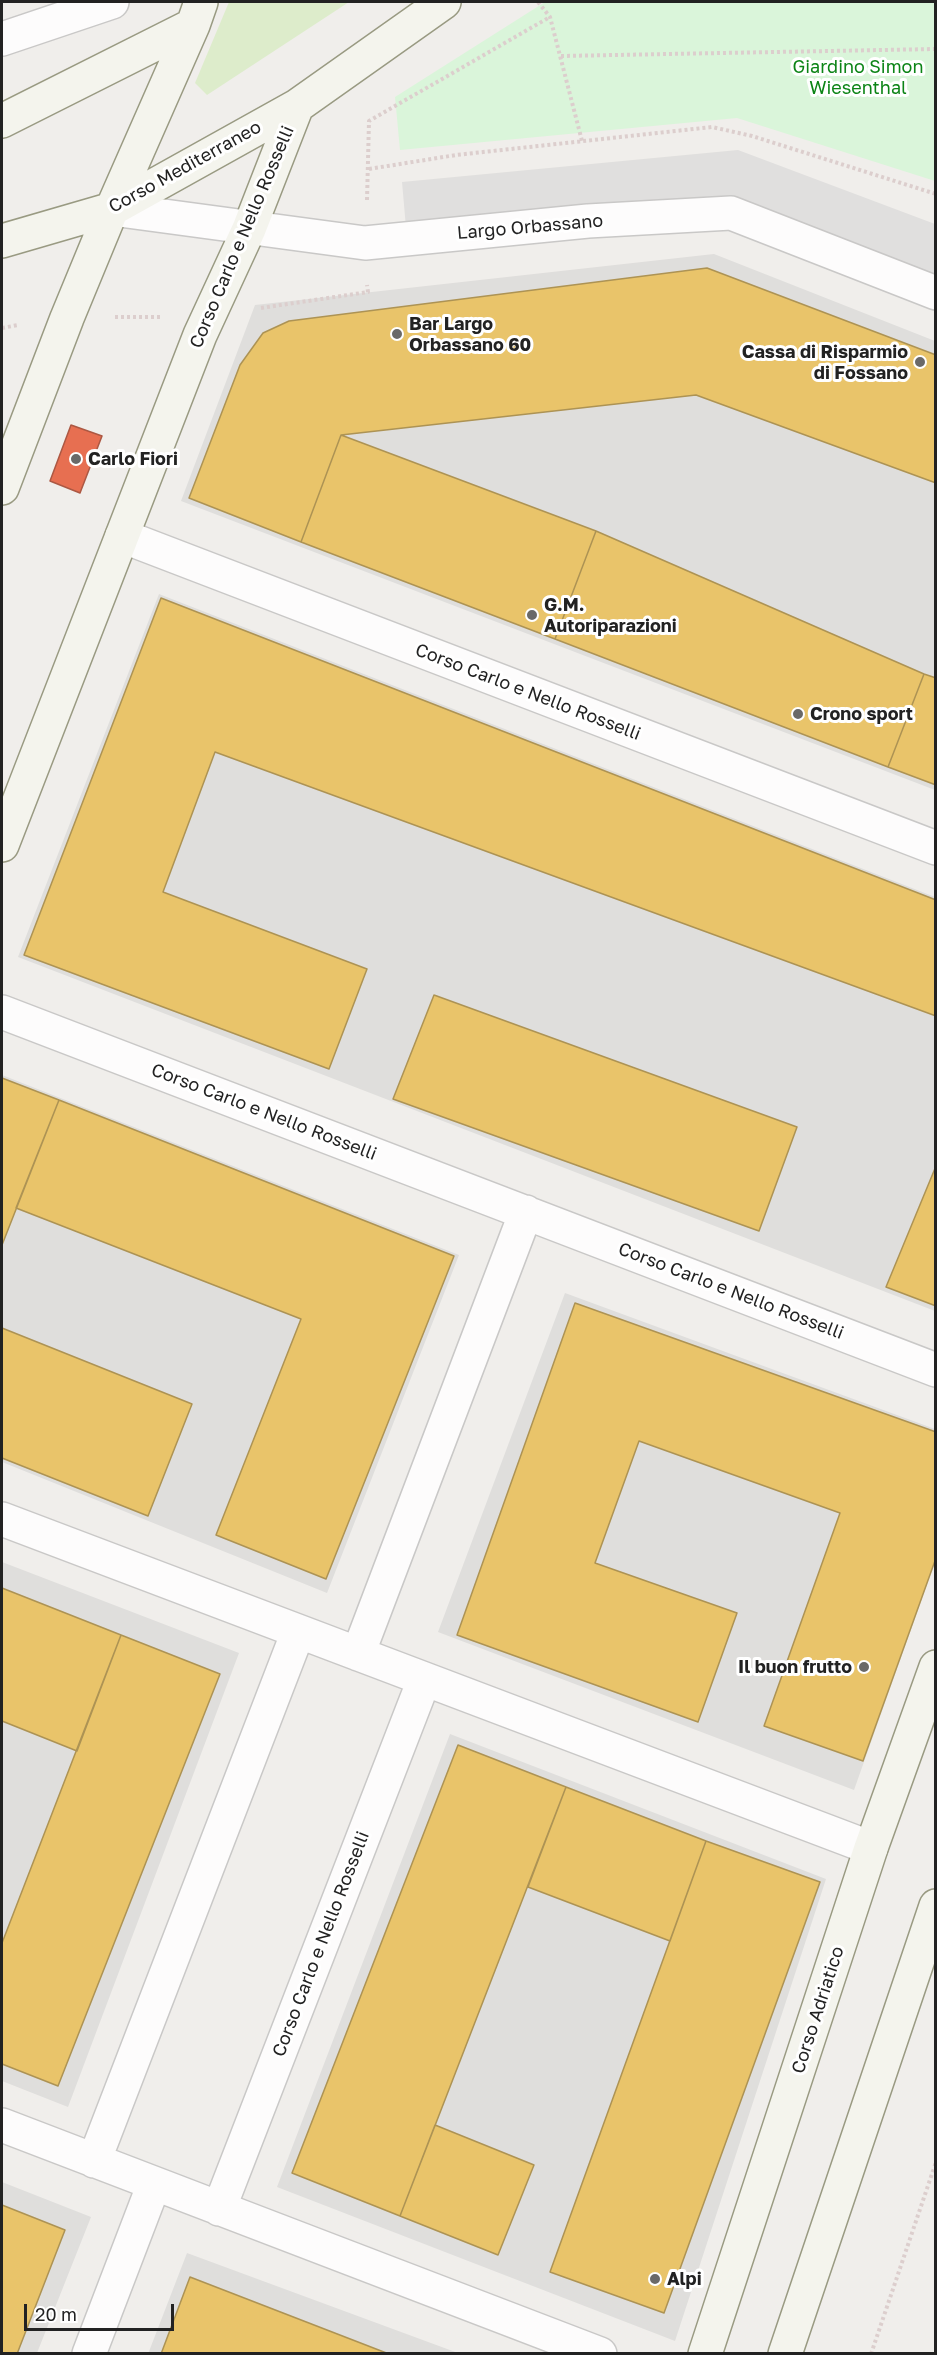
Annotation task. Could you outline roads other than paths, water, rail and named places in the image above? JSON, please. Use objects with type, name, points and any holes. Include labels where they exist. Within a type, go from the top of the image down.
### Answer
[{"type":"street","points":[[2,39],[112,2]]},
{"type":"street","name":"Corso Carlo e Nello Rosselli","points":[[2,845],[200,335],[249,229],[297,106],[444,2]]},
{"type":"street","points":[[2,121],[197,13]]},
{"type":"street","points":[[2,488],[67,318],[197,13]]},
{"type":"street","name":"Corso Mediterraneo","points":[[2,241],[112,209],[297,106]]},
{"type":"street","name":"Largo Orbassano","points":[[112,209],[365,243],[588,221],[731,213],[936,293]]},
{"type":"street","name":"Corso Carlo e Nello Rosselli","points":[[122,536],[936,848]]},
{"type":"street","name":"Corso Carlo e Nello Rosselli","points":[[2,1012],[936,1370]]},
{"type":"street","points":[[357,1654],[526,1212]]},
{"type":"street","points":[[2,1519],[872,1848]]},
{"type":"street","points":[[94,2161],[298,1632]]},
{"type":"street","name":"Corso Adriatico","points":[[705,2354],[872,1848],[936,1667]]},
{"type":"street","name":"Corso Carlo e Nello Rosselli","points":[[219,2208],[424,1680]]},
{"type":"street","points":[[785,2354],[936,1906]]},
{"type":"street","points":[[2,2125],[600,2354]]},
{"type":"street","points":[[89,2354],[154,2184]]},
{"type":"place","name":"Bar Largo Orbassano 60","points":[[397,334]]},
{"type":"place","name":"Cassa di Risparmio di Fossano","points":[[920,362]]},
{"type":"place","name":"Carlo Fiori","points":[[76,459]]},
{"type":"place","name":"G.M. Autoriparazioni","points":[[532,615]]},
{"type":"place","name":"Crono sport","points":[[798,714]]},
{"type":"place","name":"Il buon frutto","points":[[864,1667]]},
{"type":"place","name":"Alpi","points":[[655,2279]]},
{"type":"park label","name":"Giardino Simon Wiesenthal","points":[[858,77]]}]
